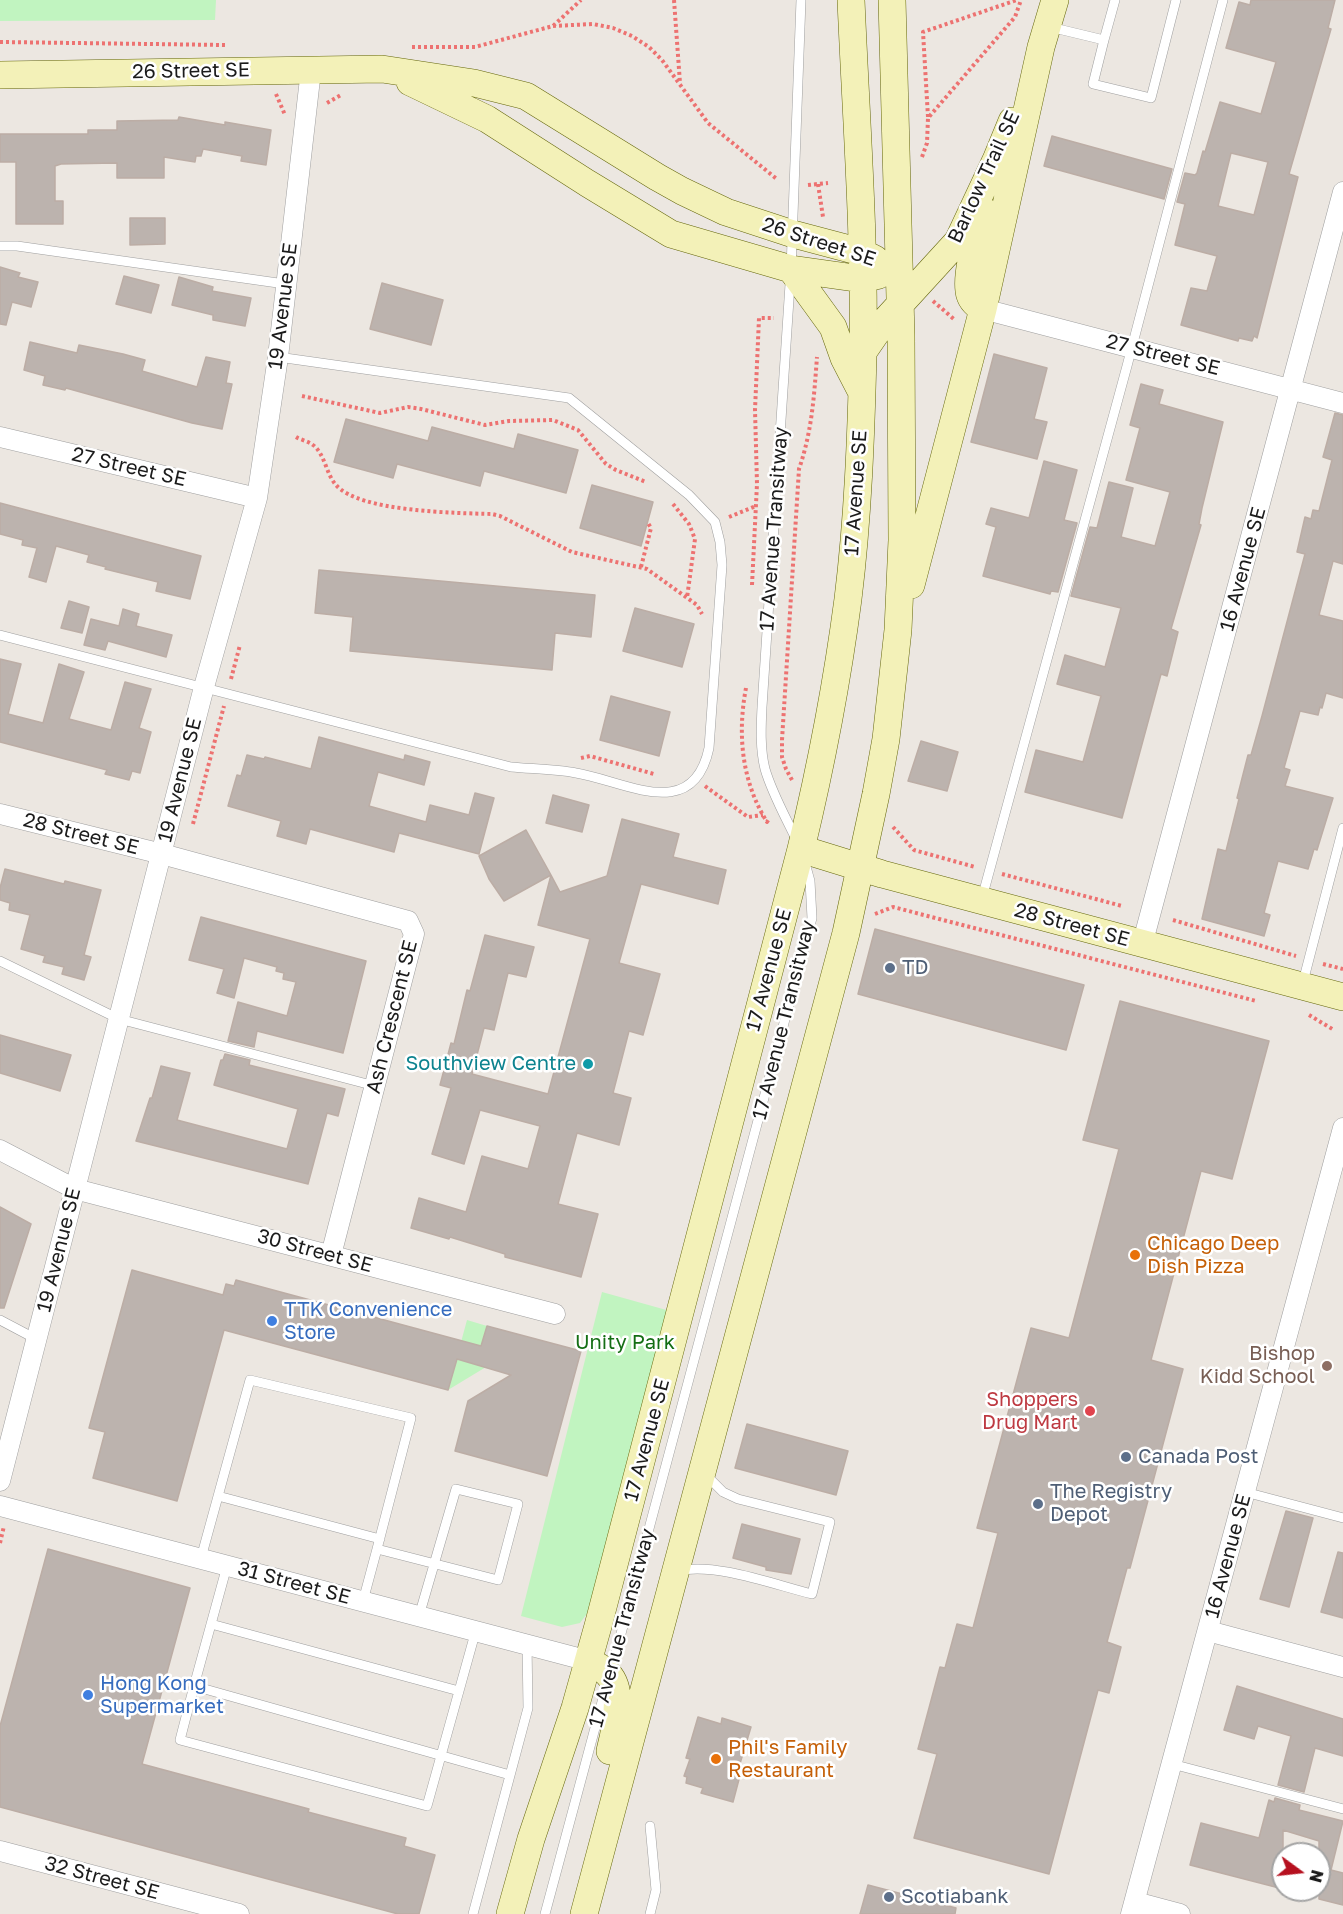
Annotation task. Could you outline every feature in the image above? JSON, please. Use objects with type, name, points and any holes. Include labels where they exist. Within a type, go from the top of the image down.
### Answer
[{"type":"main road","name":"17 Avenue SE","points":[[510,1914],[531,1839],[575,1708],[599,1668],[672,1348],[815,791],[832,701],[848,597],[858,485],[862,393],[862,279],[851,0]]},
{"type":"main road","points":[[584,1914],[846,933],[886,739],[898,630],[912,300],[901,272],[892,0]]},
{"type":"main road","name":"Barlow Trail SE","points":[[983,309],[1044,37],[1055,0]]},
{"type":"main road","name":"Barlow Trail SE","points":[[863,352],[883,323],[912,300],[958,241],[996,160],[1044,37]]},
{"type":"main road","name":"26 Street SE","points":[[382,69],[487,118],[671,234],[791,269],[862,279],[901,272]]},
{"type":"main road","name":"26 Street SE","points":[[0,75],[382,69],[474,83],[525,96],[682,191],[726,212],[793,234],[861,252],[901,272]]},
{"type":"main road","points":[[898,630],[983,309],[975,304],[969,292],[970,272],[996,160]]},
{"type":"main road","points":[[791,269],[833,327],[844,358],[862,393]]},
{"type":"main road","name":"28 Street SE","points":[[801,849],[1142,945],[1301,1000],[1343,997]]},
{"type":"main road","points":[[595,1875],[588,1837],[618,1712],[616,1692],[599,1668]]},
{"type":"street","name":"19 Avenue SE","points":[[0,1481],[204,687],[257,498],[278,357],[310,70]]},
{"type":"street","name":"16 Avenue SE","points":[[1142,945],[1343,192]]},
{"type":"street","name":"27 Street SE","points":[[983,309],[1343,403]]},
{"type":"street","name":"27 Street SE","points":[[0,437],[257,498]]},
{"type":"street","name":"28 Street SE","points":[[0,814],[162,854]]},
{"type":"street","name":"Ash Crescent SE","points":[[162,854],[408,921],[414,934],[331,1255]]},
{"type":"street","name":"16 Avenue SE","points":[[1133,1908],[1343,1128]]},
{"type":"street","name":"30 Street SE","points":[[0,1150],[75,1189],[555,1314]]},
{"type":"street","name":"31 Street SE","points":[[0,1506],[476,1630],[599,1668]]},
{"type":"street","points":[[1208,1631],[1343,1667]]},
{"type":"street","name":"32 Street SE","points":[[0,1851],[239,1914]]},
{"type":"street","points":[[1133,1908],[1180,1914]]},
{"type":"lane","name":"17 Avenue Transitway","points":[[801,0],[793,234],[761,740],[765,768],[801,849]]},
{"type":"lane","points":[[1115,0],[1093,84],[1151,98],[1176,0]]},
{"type":"lane","points":[[981,901],[1132,347],[1223,0]]},
{"type":"lane","points":[[1044,37],[1104,40]]},
{"type":"lane","points":[[0,246],[17,246],[285,284]]},
{"type":"lane","points":[[0,635],[511,767],[576,773],[646,792],[680,791],[696,779],[706,762],[709,748],[722,565],[715,522],[689,495],[569,398],[278,357]]},
{"type":"lane","points":[[1301,1000],[1308,960],[1343,828]]},
{"type":"lane","points":[[0,961],[119,1019],[375,1086]]},
{"type":"lane","points":[[0,1320],[36,1339]]},
{"type":"lane","points":[[201,1558],[250,1380],[411,1418],[363,1601]]},
{"type":"lane","points":[[676,1571],[688,1568],[714,1569],[812,1594],[830,1522],[738,1499],[723,1492],[702,1471]]},
{"type":"lane","points":[[218,1496],[435,1562],[498,1580],[518,1504],[456,1489],[435,1562],[419,1616]]},
{"type":"lane","points":[[1245,1492],[1343,1518]]},
{"type":"lane","points":[[227,1565],[180,1740],[427,1806],[476,1630]]},
{"type":"lane","points":[[211,1624],[459,1691]]},
{"type":"lane","points":[[473,1914],[528,1708],[527,1644]]},
{"type":"lane","name":"17 Avenue Transitway","points":[[545,1914],[599,1668]]},
{"type":"lane","points":[[194,1686],[510,1775]]},
{"type":"lane","points":[[1172,1764],[1343,1809]]},
{"type":"lane","points":[[650,1826],[657,1890],[650,1914]]},
{"type":"path","points":[[553,26],[581,0]]},
{"type":"path","points":[[674,0],[680,83]]},
{"type":"path","points":[[928,118],[1015,17],[1019,0]]},
{"type":"path","points":[[921,159],[927,143],[928,118],[923,32],[1019,0]]},
{"type":"path","points":[[408,47],[475,47],[553,26],[593,24],[613,28],[632,36],[648,47],[662,60],[708,123],[774,175],[782,184]]},
{"type":"path","points":[[0,42],[233,45]]},
{"type":"path","points":[[807,185],[828,183]]},
{"type":"path","points":[[818,184],[820,197]]},
{"type":"path","points":[[912,300],[957,322]]},
{"type":"path","points":[[752,596],[759,318],[773,318]]},
{"type":"path","points":[[815,791],[791,779],[782,757],[794,502],[799,469],[813,419],[817,356]]},
{"type":"path","points":[[302,396],[380,413],[408,407],[421,409],[484,425],[509,421],[553,420],[578,430],[606,464],[648,483]]},
{"type":"path","points":[[296,437],[312,444],[317,449],[336,485],[352,495],[391,507],[429,513],[492,514],[509,520],[572,552],[647,569],[698,605],[703,618]]},
{"type":"path","points":[[668,499],[688,524],[695,539],[687,598]]},
{"type":"path","points":[[715,522],[756,506]]},
{"type":"path","points":[[641,567],[651,528],[648,523]]},
{"type":"path","points":[[744,698],[747,680]]},
{"type":"path","points":[[576,773],[580,760],[587,756],[661,776]]},
{"type":"path","points":[[696,779],[748,817],[763,815]]},
{"type":"path","points":[[873,915],[892,907],[1267,1004]]},
{"type":"path","points":[[1173,920],[1343,969]]},
{"type":"path","points":[[1301,1000],[1312,1016],[1334,1030]]},
{"type":"green space","points":[[0,0],[216,0],[215,20],[0,21]]},
{"type":"green space","name":"Unity Park","points":[[602,1292],[670,1311],[589,1611],[580,1623],[562,1627],[521,1616]]},
{"type":"green space","points":[[467,1320],[487,1326],[476,1364],[486,1367],[448,1390]]},
{"type":"building","points":[[1251,0],[1335,0],[1328,28],[1331,29],[1289,174],[1298,177],[1257,338],[1254,336],[1252,341],[1239,338],[1238,341],[1181,325],[1191,288],[1207,291],[1217,256],[1175,245],[1185,204],[1177,202],[1185,173],[1195,175],[1197,173],[1220,102],[1261,114],[1276,62],[1226,48],[1239,2],[1250,5]],"holes":[[[1231,153],[1268,162],[1254,215],[1218,206]]]},
{"type":"building","points":[[179,117],[271,130],[266,165],[241,161],[242,156],[203,149],[201,156],[196,156],[195,162],[164,157],[164,178],[117,178],[117,163],[61,164],[55,166],[55,201],[63,201],[63,224],[16,224],[16,162],[0,162],[0,134],[88,134],[88,130],[117,130],[117,121],[178,120]]},
{"type":"building","points":[[1052,136],[1172,169],[1164,199],[1044,166]]},
{"type":"building","points":[[130,218],[165,218],[165,244],[130,245]]},
{"type":"building","points":[[0,267],[20,273],[18,277],[38,282],[31,307],[12,302],[6,325],[0,324]]},
{"type":"building","points":[[124,276],[159,285],[151,313],[116,304]]},
{"type":"building","points":[[179,277],[213,287],[212,291],[251,298],[245,326],[213,320],[213,315],[172,305]]},
{"type":"building","points":[[382,283],[443,300],[431,345],[370,329]]},
{"type":"building","points":[[30,342],[77,353],[79,345],[123,354],[145,360],[142,371],[197,387],[206,357],[230,362],[226,383],[232,384],[222,429],[192,423],[66,388],[65,390],[43,385],[45,376],[24,370]]},
{"type":"building","points":[[994,354],[1047,368],[1034,419],[1047,422],[1037,459],[971,442]]},
{"type":"building","points":[[1141,384],[1163,390],[1159,404],[1223,422],[1202,508],[1199,524],[1201,525],[1171,629],[1178,632],[1167,676],[1161,674],[1122,818],[1025,792],[1036,750],[1083,762],[1101,696],[1057,684],[1065,655],[1105,667],[1121,608],[1071,596],[1090,527],[1097,528],[1109,482],[1133,488],[1121,537],[1155,546],[1170,492],[1126,480],[1140,428],[1130,425]]},
{"type":"building","points":[[1335,413],[1343,415],[1343,564],[1333,561],[1319,615],[1343,621],[1343,698],[1326,693],[1318,715],[1300,711],[1284,768],[1290,770],[1285,786],[1333,798],[1317,850],[1314,849],[1308,869],[1278,861],[1264,913],[1270,915],[1264,936],[1202,919],[1218,849],[1226,851],[1248,755],[1251,755],[1305,554],[1297,552],[1305,517],[1311,519],[1313,510],[1319,511],[1332,460],[1323,457]]},
{"type":"building","points":[[346,419],[428,441],[432,427],[514,449],[518,434],[578,450],[566,493],[484,471],[480,486],[397,464],[393,478],[334,462]]},
{"type":"building","points":[[1044,461],[1077,470],[1064,520],[1077,523],[1058,592],[1051,591],[1050,594],[983,576],[996,527],[986,524],[991,508],[1029,518]]},
{"type":"building","points":[[592,485],[653,502],[641,546],[580,528]]},
{"type":"building","points":[[0,503],[201,556],[190,599],[156,591],[158,582],[105,569],[106,567],[87,562],[89,555],[56,546],[46,582],[29,577],[37,548],[22,545],[23,540],[0,534]]},
{"type":"building","points":[[319,570],[595,595],[591,637],[555,633],[552,670],[350,651],[353,617],[315,613]]},
{"type":"building","points":[[69,601],[89,607],[82,633],[61,628]]},
{"type":"building","points":[[635,608],[694,624],[682,667],[623,651]]},
{"type":"building","points":[[123,609],[139,614],[136,626],[172,635],[166,657],[108,641],[105,650],[84,645],[91,619],[119,626]]},
{"type":"building","points":[[0,659],[21,664],[8,714],[43,723],[59,664],[84,672],[69,719],[111,730],[125,682],[151,689],[139,728],[151,732],[140,773],[132,771],[129,780],[105,774],[107,770],[0,742]]},
{"type":"building","points":[[611,696],[670,712],[659,756],[600,740]]},
{"type":"building","points":[[319,737],[404,760],[405,755],[430,762],[424,785],[378,772],[369,806],[426,822],[430,805],[469,815],[475,793],[494,798],[479,854],[399,833],[394,852],[310,829],[306,844],[277,836],[281,821],[228,806],[237,775],[241,776],[247,755],[264,759],[265,757],[311,769]]},
{"type":"building","points":[[921,741],[958,752],[947,791],[908,781]]},
{"type":"building","points":[[553,795],[589,805],[582,832],[546,823]]},
{"type":"building","points":[[622,819],[679,834],[673,857],[726,870],[718,904],[641,884],[619,963],[660,974],[643,1035],[629,1031],[613,1093],[631,1098],[619,1145],[577,1133],[558,1204],[598,1214],[581,1277],[505,1257],[505,1254],[450,1237],[449,1239],[411,1228],[419,1198],[466,1212],[482,1156],[528,1169],[540,1126],[480,1110],[464,1164],[432,1154],[451,1088],[440,1085],[451,1043],[454,1044],[467,990],[470,991],[485,935],[534,947],[526,977],[508,973],[494,1030],[484,1028],[472,1074],[548,1094],[590,939],[538,925],[551,875],[560,892],[607,876]]},
{"type":"building","points":[[526,830],[551,875],[504,901],[489,879],[479,856]]},
{"type":"building","points":[[5,869],[64,884],[65,881],[101,890],[84,955],[91,957],[84,980],[62,974],[64,967],[43,962],[45,956],[21,949],[30,915],[9,910],[10,903],[0,900],[0,888]]},
{"type":"building","points":[[201,917],[366,961],[343,1053],[257,1031],[254,1047],[228,1041],[238,1002],[287,1016],[296,982],[283,979],[284,973],[276,971],[277,967],[244,958],[234,998],[217,993],[224,969],[189,960]]},
{"type":"building","points":[[875,929],[1084,985],[1066,1050],[858,994]]},
{"type":"building","points":[[1120,1001],[1269,1041],[1232,1179],[1201,1171],[1151,1360],[1183,1369],[1130,1568],[1127,1568],[1107,1642],[1121,1647],[1109,1693],[1098,1690],[1049,1874],[914,1838],[937,1754],[918,1749],[940,1667],[945,1668],[957,1624],[973,1628],[998,1533],[977,1528],[1031,1328],[1069,1338],[1119,1149],[1083,1140]]},
{"type":"building","points":[[0,1035],[71,1055],[60,1091],[0,1073]]},
{"type":"building","points":[[225,1054],[250,1060],[249,1065],[345,1089],[338,1116],[327,1113],[308,1184],[136,1141],[161,1066],[190,1073],[177,1120],[287,1149],[298,1109],[214,1085]]},
{"type":"building","points":[[0,1207],[31,1224],[4,1308],[0,1308]]},
{"type":"building","points":[[132,1270],[223,1295],[226,1284],[234,1286],[236,1280],[481,1346],[487,1326],[581,1351],[547,1476],[455,1451],[468,1401],[511,1375],[457,1359],[448,1390],[224,1330],[177,1501],[93,1478],[105,1432],[89,1428]]},
{"type":"building","points":[[747,1424],[848,1451],[836,1495],[735,1468]]},
{"type":"building","points":[[1286,1511],[1313,1518],[1289,1607],[1260,1599]]},
{"type":"building","points":[[742,1524],[800,1539],[791,1574],[766,1570],[766,1567],[733,1558]]},
{"type":"building","points":[[48,1549],[190,1588],[142,1764],[406,1838],[404,1846],[435,1855],[419,1914],[398,1914],[0,1807],[0,1726]]},
{"type":"building","points":[[1338,1552],[1343,1553],[1343,1618],[1321,1612]]},
{"type":"building","points":[[1237,1686],[1343,1719],[1343,1756],[1315,1748],[1304,1792],[1278,1785],[1291,1736],[1258,1726],[1254,1739],[1224,1730]]},
{"type":"building","name":"Phil's Family Restaurant","points":[[698,1717],[721,1724],[722,1718],[751,1727],[739,1767],[742,1768],[733,1802],[701,1793],[703,1788],[686,1783],[687,1777],[684,1776],[690,1759],[686,1758]]},
{"type":"building","points":[[1275,1798],[1300,1805],[1299,1810],[1343,1821],[1331,1870],[1331,1842],[1319,1842],[1283,1830],[1283,1842],[1271,1842],[1271,1886],[1190,1865],[1201,1823],[1259,1838],[1269,1800],[1274,1802]]},
{"type":"building","points":[[1331,1870],[1343,1873],[1343,1905],[1331,1902]]},
{"type":"building","name":"Scotiabank","points":[[868,1885],[956,1908],[955,1914],[860,1914]]},
{"type":"place","name":"TD","points":[[890,968]]},
{"type":"place","name":"Southview Centre","points":[[588,1064]]},
{"type":"place","name":"Chicago Deep Dish Pizza","points":[[1135,1255]]},
{"type":"place","name":"TTK Convenience Store","points":[[272,1321]]},
{"type":"place","name":"Bishop Kidd School","points":[[1327,1366]]},
{"type":"place","name":"Shoppers Drug Mart","points":[[1090,1411]]},
{"type":"place","name":"Canada Post","points":[[1126,1457]]},
{"type":"place","name":"The Registry Depot","points":[[1038,1504]]},
{"type":"place","name":"Hong Kong Supermarket","points":[[88,1695]]},
{"type":"place","name":"Phil's Family Restaurant","points":[[716,1759]]},
{"type":"place","name":"Scotiabank","points":[[889,1897]]}]
